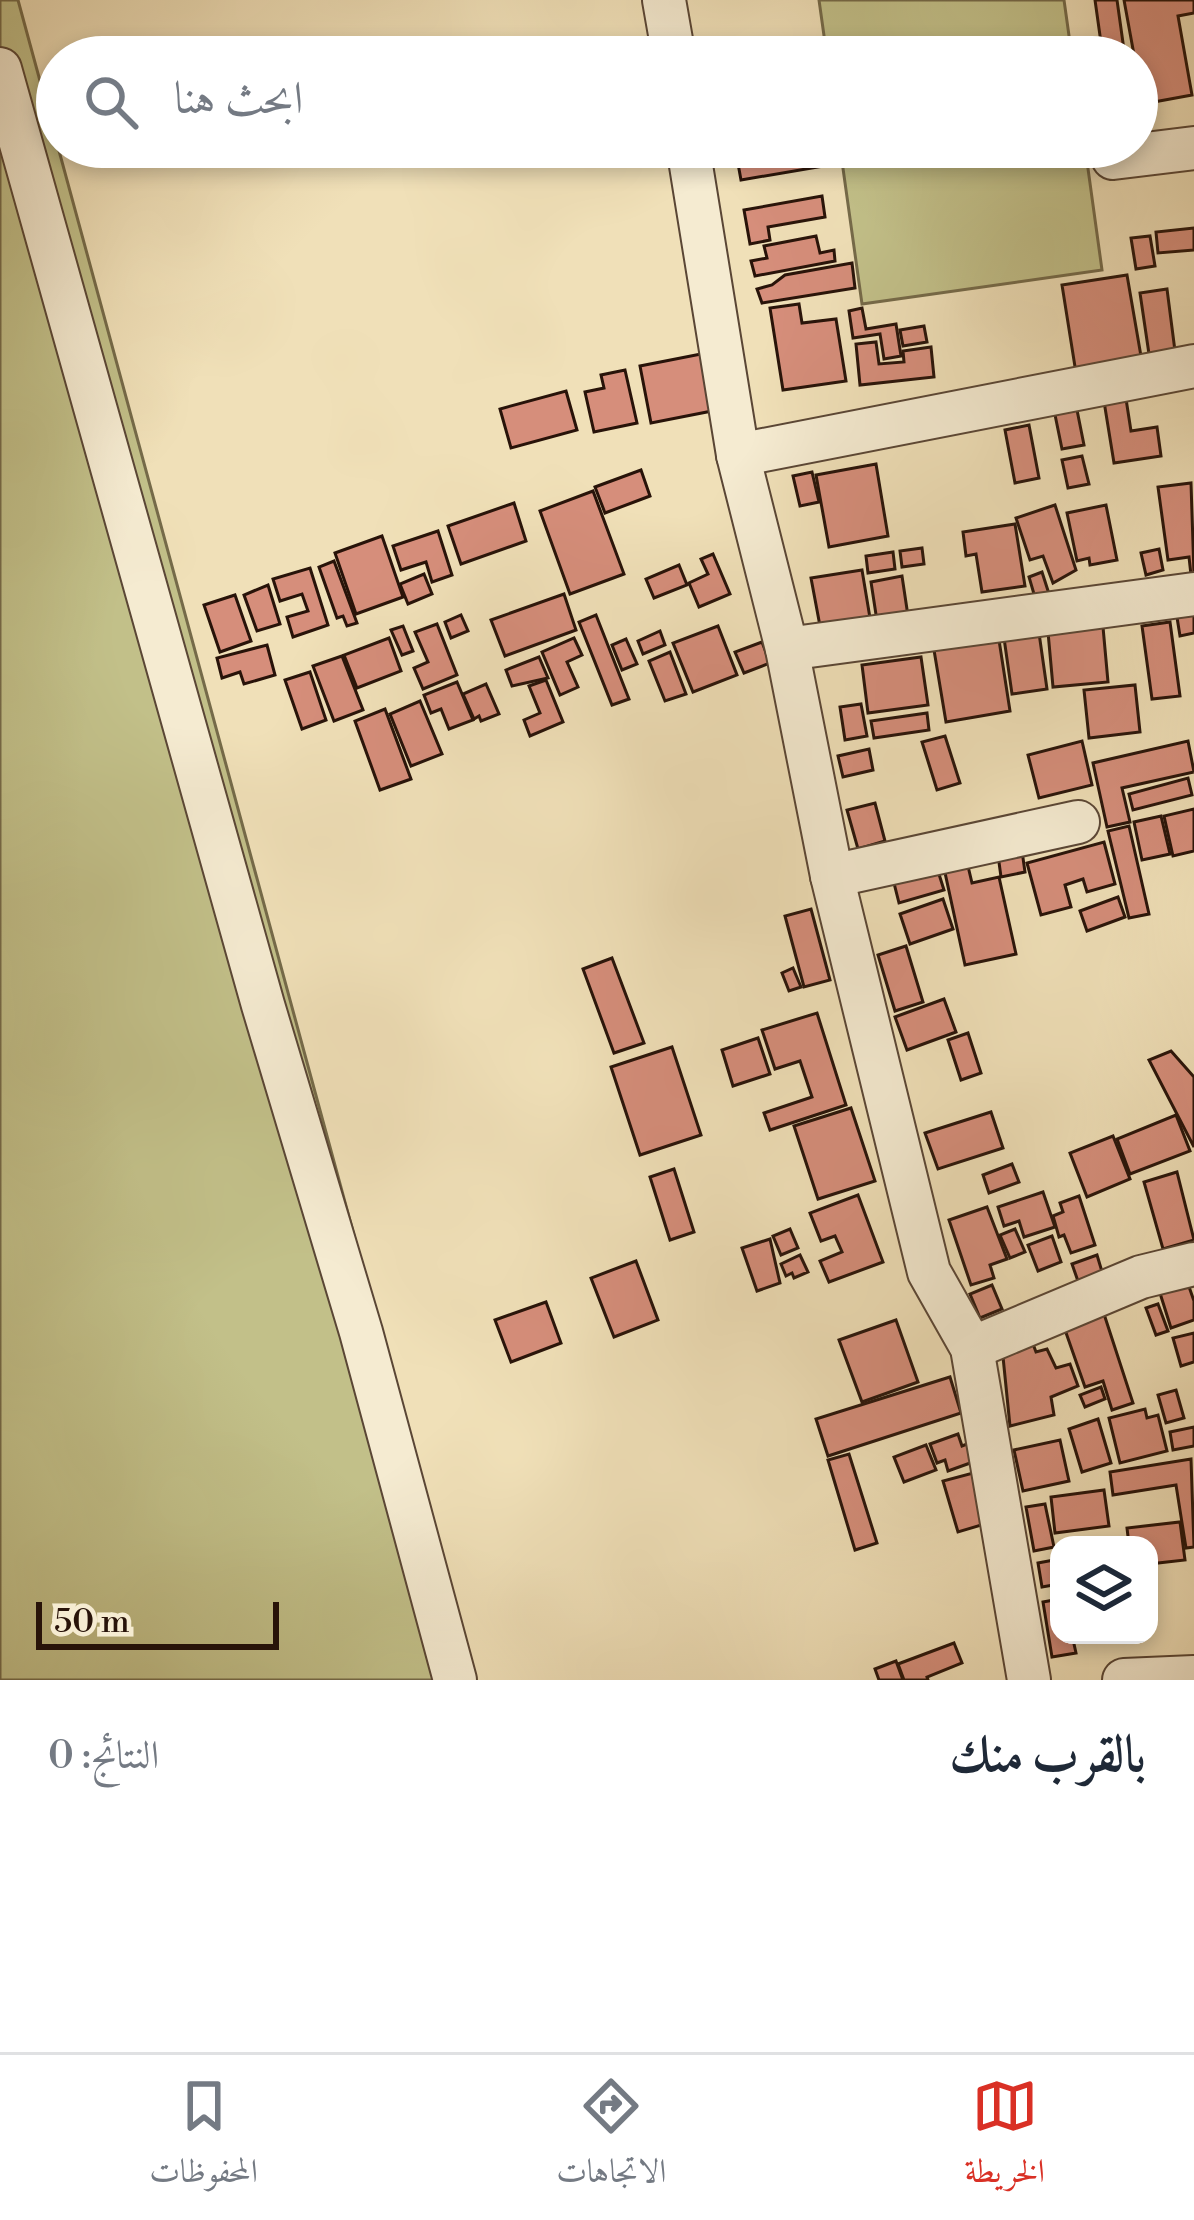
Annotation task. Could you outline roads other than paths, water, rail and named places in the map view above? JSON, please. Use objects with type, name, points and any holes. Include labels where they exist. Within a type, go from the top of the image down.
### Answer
[{"type":"street","points":[[664,0],[670,36]]},
{"type":"street","points":[[0,69],[263,1005],[361,1332],[455,1680]]},
{"type":"street","points":[[1158,152],[1194,148]]},
{"type":"street","points":[[691,168],[738,455],[787,649],[832,876],[929,1272],[972,1348],[1029,1680]]},
{"type":"street","points":[[738,455],[1194,366]]},
{"type":"street","points":[[787,649],[1194,594]]},
{"type":"street","points":[[832,876],[1078,822]]},
{"type":"street","points":[[972,1348],[1141,1277],[1194,1264]]},
{"type":"street","points":[[1124,1680],[1194,1677]]}]
